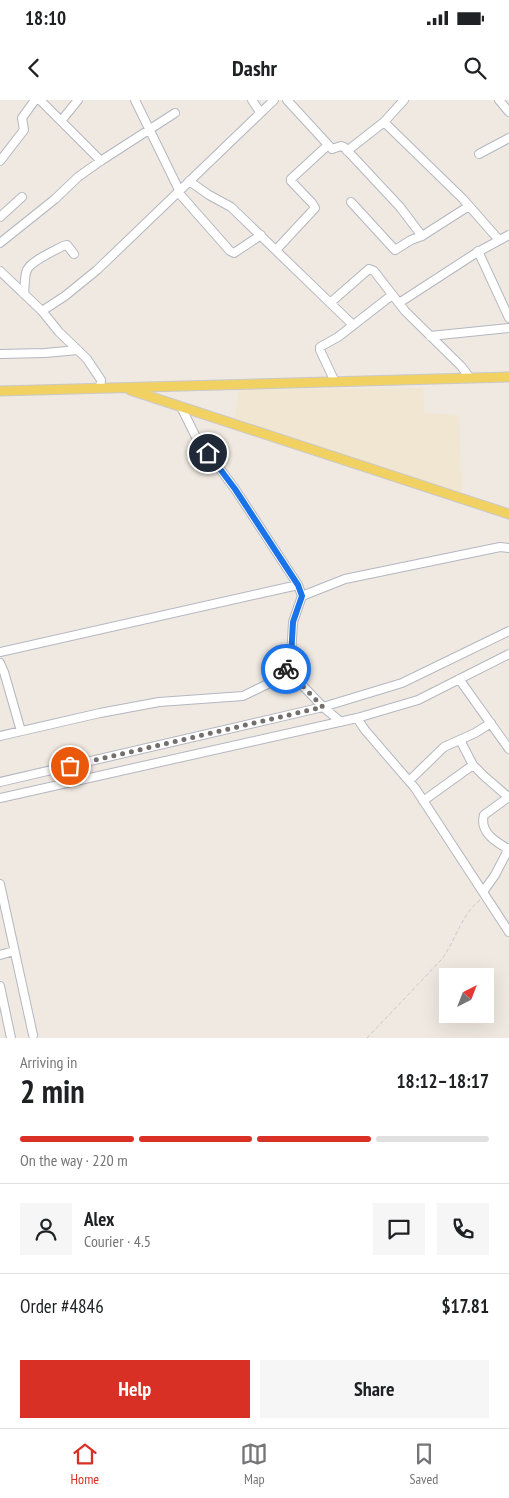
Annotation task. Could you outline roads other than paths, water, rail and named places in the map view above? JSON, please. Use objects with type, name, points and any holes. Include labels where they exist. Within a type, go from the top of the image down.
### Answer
[{"type":"main road","points":[[0,391],[509,377]]},
{"type":"main road","points":[[125,388],[509,514]]},
{"type":"street","points":[[0,161],[24,130],[22,118],[36,100]]},
{"type":"street","points":[[40,100],[101,161]]},
{"type":"street","points":[[61,121],[78,100]]},
{"type":"street","points":[[146,100],[136,102],[179,191],[230,251],[234,253],[261,235]]},
{"type":"street","points":[[252,100],[260,112]]},
{"type":"street","points":[[42,311],[97,270],[274,100]]},
{"type":"street","points":[[287,100],[332,149],[341,146],[347,151],[400,207],[422,236]]},
{"type":"street","points":[[347,151],[384,122],[404,100]]},
{"type":"street","points":[[499,100],[509,112]]},
{"type":"street","points":[[0,243],[55,199],[78,177],[175,113]]},
{"type":"street","points":[[384,122],[468,206],[499,240]]},
{"type":"street","points":[[479,154],[509,138]]},
{"type":"street","points":[[276,250],[315,208],[291,182],[291,179],[328,145]]},
{"type":"street","points":[[189,181],[231,207],[353,325]]},
{"type":"street","points":[[0,218],[22,197]]},
{"type":"street","points":[[351,202],[395,250],[410,240],[422,236],[468,206]]},
{"type":"street","points":[[399,303],[478,252],[509,235]]},
{"type":"street","points":[[24,294],[26,273],[34,263],[67,245],[74,254]]},
{"type":"street","points":[[478,252],[509,318]]},
{"type":"street","points":[[330,303],[369,269],[374,271],[405,312],[461,366],[470,378]]},
{"type":"street","points":[[0,271],[42,311],[59,332],[87,359],[101,380],[100,388]]},
{"type":"street","points":[[335,382],[320,347],[338,337],[392,294]]},
{"type":"street","points":[[430,336],[509,328]]},
{"type":"street","points":[[0,354],[78,350]]},
{"type":"street","points":[[0,736],[100,713],[159,702],[242,696],[280,678],[286,668],[291,657],[293,622],[302,596],[298,585],[235,489],[196,437],[180,407]]},
{"type":"street","points":[[302,596],[345,579],[500,547],[509,548]]},
{"type":"street","points":[[0,652],[298,585]]},
{"type":"street","points":[[0,782],[323,707],[402,683],[509,631]]},
{"type":"street","points":[[0,798],[357,718],[418,700],[509,654]]},
{"type":"street","points":[[0,663],[21,731]]},
{"type":"street","points":[[286,668],[340,722]]},
{"type":"street","points":[[459,679],[509,749]]},
{"type":"street","points":[[357,718],[409,781],[509,932]]},
{"type":"street","points":[[409,781],[444,747],[474,734],[491,723]]},
{"type":"street","points":[[460,740],[473,764],[507,796],[506,799],[484,815],[483,822],[490,836],[494,841],[509,849],[484,894]]},
{"type":"street","points":[[423,801],[473,764]]},
{"type":"street","points":[[70,766],[72,782]]},
{"type":"street","points":[[0,884],[3,910],[33,1035]]},
{"type":"street","points":[[0,955],[14,951]]},
{"type":"street","points":[[0,986],[10,1038]]}]
